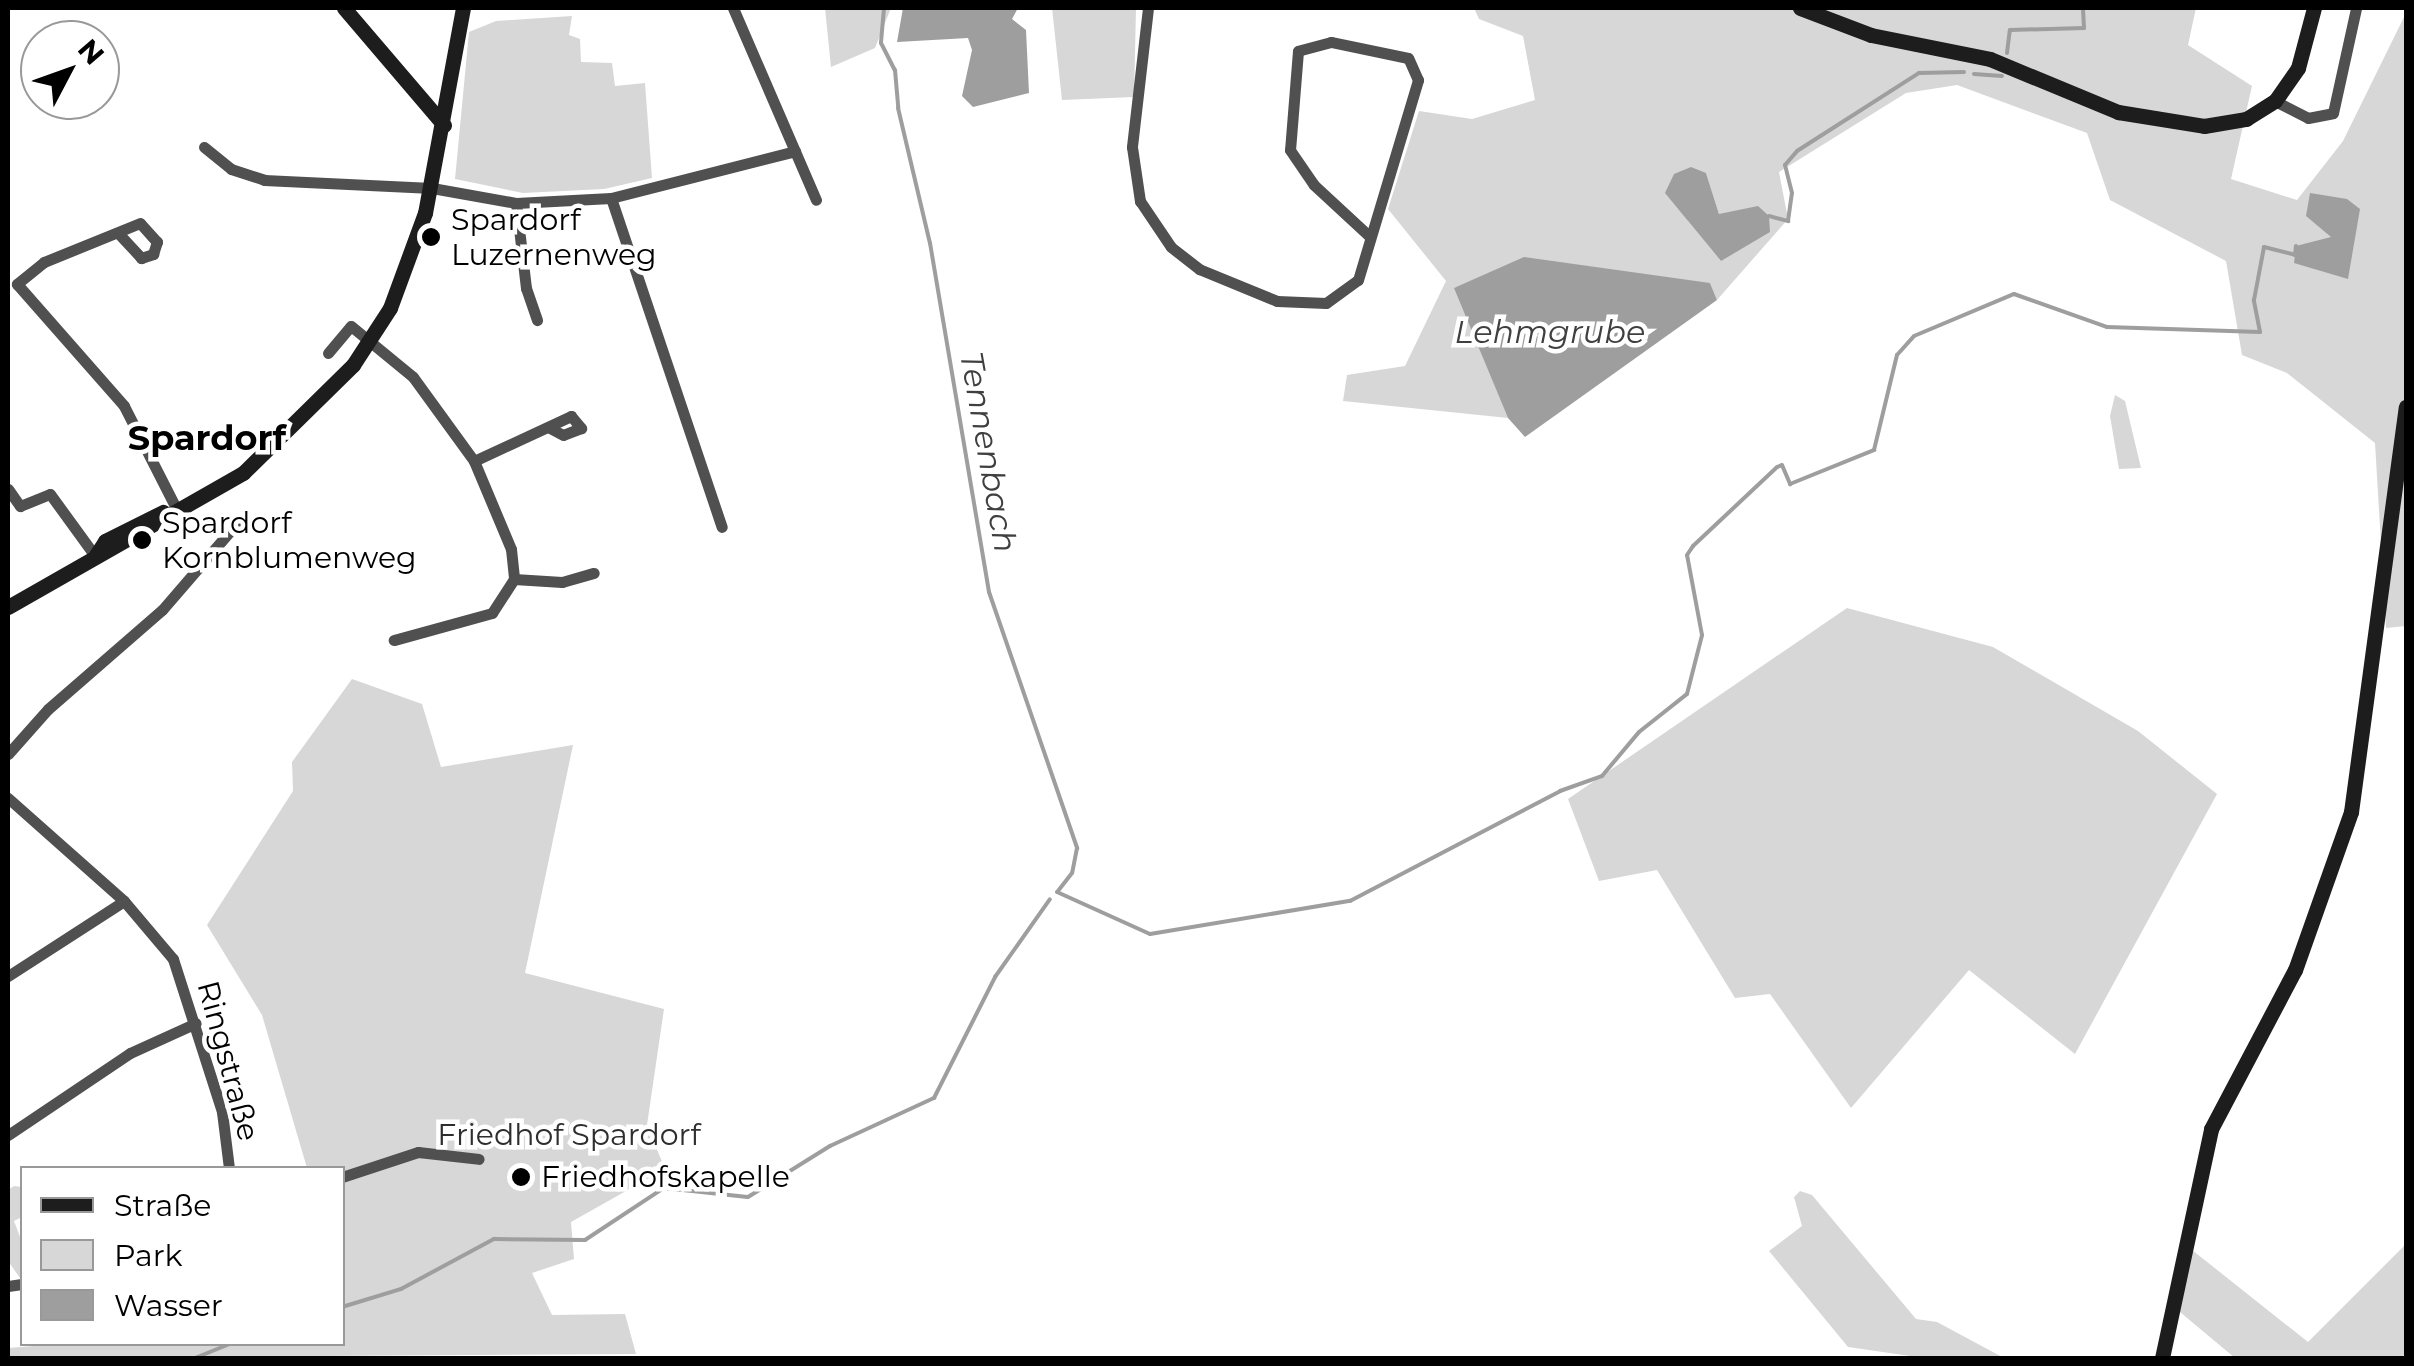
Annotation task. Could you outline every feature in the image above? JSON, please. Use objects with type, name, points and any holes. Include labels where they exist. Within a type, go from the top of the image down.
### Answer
[{"type":"street","points":[[344,8],[444,125]]},
{"type":"street","points":[[8,607],[242,473],[278,443],[372,339],[405,273],[432,188],[463,8]]},
{"type":"street","points":[[733,8],[816,200]]},
{"type":"street","points":[[1148,8],[1134,175],[1150,222],[1171,246],[1199,268],[1253,294],[1326,303],[1358,280],[1368,235],[1418,80],[1414,65],[1394,54],[1313,42],[1298,51],[1290,150],[1314,185],[1368,235]]},
{"type":"street","points":[[1800,8],[1871,35],[1990,59],[2109,109],[2174,124],[2232,123],[2275,101],[2300,62],[2313,8]]},
{"type":"street","points":[[2275,101],[2298,116],[2319,120],[2333,113],[2356,8]]},
{"type":"street","points":[[204,148],[231,168],[264,180],[432,188],[516,203],[610,198],[796,150]]},
{"type":"street","points":[[610,198],[722,527]]},
{"type":"street","points":[[516,203],[526,288],[537,320]]},
{"type":"street","points":[[120,234],[44,262],[17,284],[124,406],[177,510]]},
{"type":"street","points":[[328,353],[351,326],[372,339],[437,405],[474,461],[511,549],[514,579],[505,601],[484,619],[394,640]]},
{"type":"street","points":[[2162,1358],[2210,1129],[2295,970],[2351,812],[2406,407]]},
{"type":"street","points":[[474,461],[510,439],[550,428]]},
{"type":"street","points":[[8,489],[20,506],[50,494],[95,556]]},
{"type":"street","points":[[8,754],[48,709],[162,610],[237,523]]},
{"type":"street","points":[[514,579],[562,582],[594,573]]},
{"type":"street","name":"Ringstraße","points":[[8,798],[124,901],[173,960],[222,1112],[229,1166]]},
{"type":"street","points":[[8,976],[124,901]]},
{"type":"street","points":[[8,1135],[130,1053],[196,1024]]},
{"type":"street","points":[[345,1176],[418,1152],[479,1158]]},
{"type":"green space","points":[[825,8],[891,8],[875,48],[831,67]]},
{"type":"green space","points":[[1052,8],[1136,8],[1134,97],[1062,100]]},
{"type":"green space","points":[[1474,8],[2196,8],[2188,45],[2252,86],[2231,179],[2297,200],[2343,141],[2406,13],[2406,626],[2386,628],[2375,443],[2287,373],[2242,355],[2226,261],[2110,200],[2087,133],[1957,85],[1906,93],[1779,172],[1788,219],[1717,300],[1710,283],[1455,287],[1508,418],[1343,401],[1347,375],[1405,366],[1446,281],[1388,209],[1419,111],[1472,119],[1535,100],[1523,36],[1479,19]],"holes":[[[1706,173],[1719,214],[1731,217],[1721,261],[1688,221]]]},
{"type":"green space","points":[[572,16],[569,35],[580,39],[581,62],[612,63],[615,86],[645,83],[652,178],[604,189],[523,193],[455,179],[469,32],[496,21]]},
{"type":"green space","points":[[2115,395],[2125,401],[2141,468],[2119,469],[2110,416]]},
{"type":"green space","points":[[1847,608],[1993,647],[2138,731],[2217,794],[2075,1054],[1969,970],[1851,1108],[1770,994],[1735,998],[1657,870],[1599,881],[1568,799]]},
{"type":"green space","name":"Friedhof Spardorf","points":[[352,679],[422,704],[441,767],[573,745],[525,973],[664,1009],[647,1125],[665,1169],[571,1222],[574,1259],[532,1273],[552,1315],[625,1314],[636,1354],[8,1358],[8,1348],[34,1346],[345,1346],[345,1166],[306,1166],[262,1015],[207,925],[293,791],[292,762]]},
{"type":"green space","points":[[20,1187],[20,1218],[14,1221],[20,1237],[20,1278],[8,1261],[8,1190]]},
{"type":"green space","points":[[1800,1191],[1812,1195],[1916,1319],[1937,1322],[2004,1358],[1924,1358],[1848,1347],[1769,1251],[1802,1226],[1794,1197]]},
{"type":"green space","points":[[2406,1244],[2406,1355],[2396,1358],[2235,1358],[2174,1307],[2187,1246],[2308,1342]]},
{"type":"water","points":[[903,8],[1018,8],[1012,19],[1026,30],[1029,93],[973,107],[962,96],[972,50],[968,38],[897,42]]},
{"type":"water","points":[[1691,167],[1706,173],[1719,214],[1758,206],[1769,216],[1770,232],[1721,261],[1665,193],[1674,174]]},
{"type":"water","points":[[2310,193],[2347,199],[2360,209],[2348,279],[2294,263],[2296,246],[2331,237],[2306,216]]},
{"type":"water","name":"Lehmgrube","points":[[1524,257],[1710,283],[1717,300],[1525,437],[1508,418],[1454,288]]},
{"type":"waterway","points":[[884,8],[881,43],[895,70],[898,108],[930,243],[989,592],[1077,848],[1072,873],[1057,892],[1150,934],[1350,901],[1560,791],[1602,776],[1639,732],[1687,694],[1702,635],[1687,555],[1693,546],[1777,467],[1782,465],[1790,484],[1874,450],[1897,355],[1914,336],[2014,294],[2107,327],[2260,332],[2254,300],[2264,247],[2295,255],[2296,246]]},
{"type":"waterway","points":[[2007,53],[2010,30],[2084,28],[2083,8]]},
{"type":"waterway","points":[[1769,216],[1788,221],[1792,193],[1785,165],[1797,151],[1919,73],[1964,72]]},
{"type":"waterway","points":[[1974,74],[2002,76]]},
{"type":"waterway","name":"Tennenbach","points":[[345,1306],[401,1289],[494,1239],[585,1240],[664,1188],[748,1197],[830,1146],[934,1098],[995,977],[1050,899]]},
{"type":"waterway","name":"Tennenbach","points":[[195,1358],[225,1346]]},
{"type":"place","name":"Spardorf Luzernenweg","points":[[431,237]]},
{"type":"place","name":"Spardorf Kornblumenweg","points":[[142,540]]},
{"type":"place","name":"Friedhofskapelle","points":[[521,1177]]},
{"type":"district","name":"Spardorf","points":[[207,438]]}]
